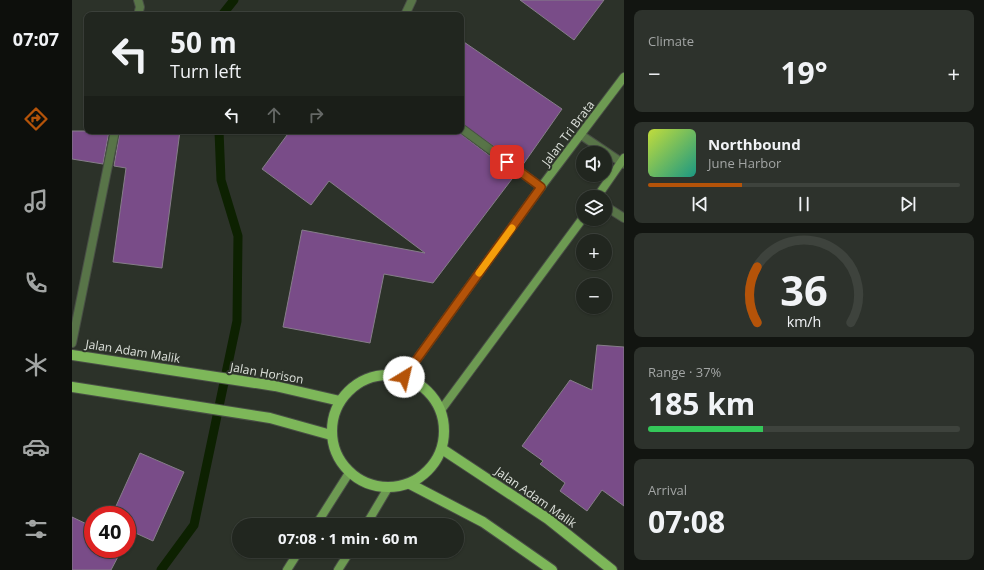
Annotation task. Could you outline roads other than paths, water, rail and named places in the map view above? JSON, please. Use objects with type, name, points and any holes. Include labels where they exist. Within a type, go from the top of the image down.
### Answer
[{"type":"main road","name":"Jalan Adam Malik","points":[[72,355],[189,374]]},
{"type":"main road","name":"Jalan Horison","points":[[189,374],[275,386],[340,401]]},
{"type":"main road","points":[[385,375],[404,377],[419,384],[432,396],[441,410],[444,430],[442,449],[437,461],[420,478],[410,484],[388,488],[367,484],[349,473],[336,456],[331,435],[332,417],[340,401],[352,388],[368,378],[385,375]]},
{"type":"main road","points":[[72,387],[270,418],[331,435]]},
{"type":"main road","name":"Jalan Adam Malik","points":[[442,449],[548,519],[612,570]]},
{"type":"main road","points":[[410,484],[483,522],[552,570]]},
{"type":"street","points":[[138,0],[140,7],[139,12]]},
{"type":"street","points":[[406,12],[412,0]]},
{"type":"street","name":"Jalan Tri Brata","points":[[404,377],[541,187],[581,136],[624,77]]},
{"type":"street","points":[[464,130],[541,187]]},
{"type":"street","points":[[72,343],[114,134]]},
{"type":"street","points":[[581,136],[623,162],[602,190]]},
{"type":"street","points":[[612,210],[624,218]]},
{"type":"street","points":[[441,410],[577,226]]},
{"type":"street","points":[[320,518],[349,473]]},
{"type":"street","points":[[370,518],[388,488]]},
{"type":"street","points":[[287,570],[295,558]]},
{"type":"street","points":[[338,570],[346,558]]},
{"type":"waterway","points":[[224,12],[234,0]]},
{"type":"waterway","points":[[161,570],[194,525],[237,321],[238,236],[221,180],[219,134]]}]
